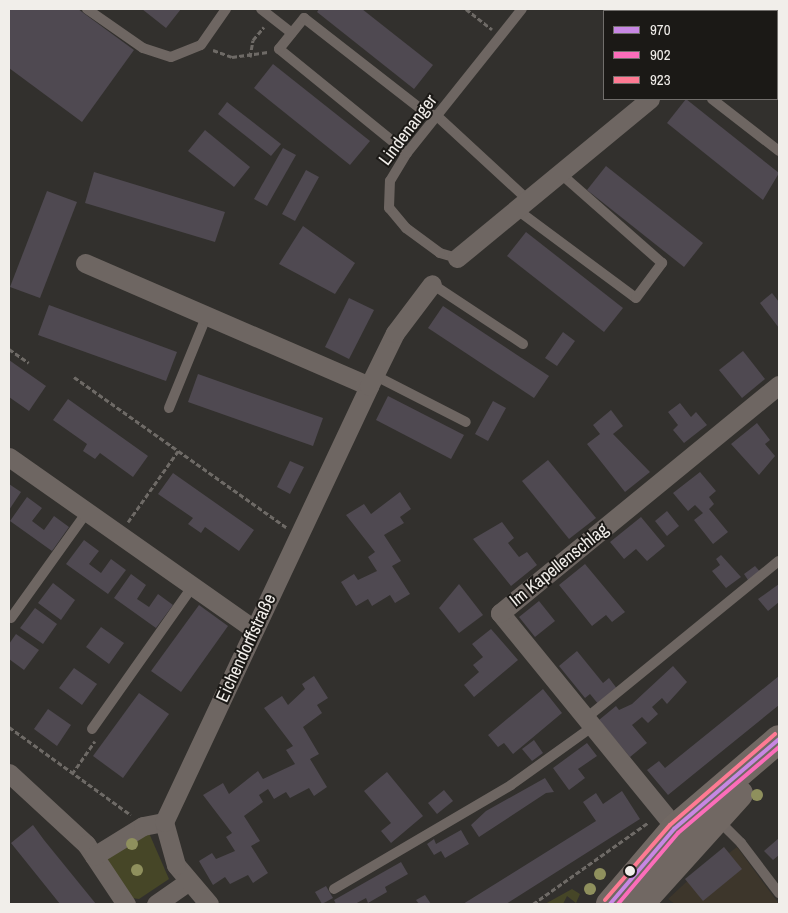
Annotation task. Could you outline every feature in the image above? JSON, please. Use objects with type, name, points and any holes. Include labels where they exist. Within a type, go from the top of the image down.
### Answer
[{"type":"main road","points":[[610,904],[675,829],[779,740]]},
{"type":"main road","points":[[640,904],[675,829],[715,818],[779,754]]},
{"type":"street","points":[[457,258],[649,100]]},
{"type":"street","points":[[85,263],[207,315],[371,380]]},
{"type":"street","name":"Eichendorffstraße","points":[[164,822],[371,380],[395,333],[432,284]]},
{"type":"street","name":"Im Kapellenschlag","points":[[675,829],[500,613],[779,384]]},
{"type":"street","points":[[9,457],[254,629]]},
{"type":"street","points":[[9,773],[94,856],[126,904]]},
{"type":"street","points":[[94,856],[143,826],[164,822],[168,850],[188,882],[209,904]]},
{"type":"street","points":[[156,904],[188,882]]},
{"type":"lane","points":[[88,9],[143,48],[171,58],[201,46],[226,9]]},
{"type":"lane","points":[[261,9],[292,33]]},
{"type":"lane","name":"Lindenanger","points":[[457,258],[434,248],[389,208],[390,181],[406,153],[438,116],[522,9]]},
{"type":"lane","points":[[406,153],[279,49],[304,18],[426,113],[438,116],[522,205],[636,298],[662,263],[561,174]]},
{"type":"lane","points":[[713,100],[779,151]]},
{"type":"lane","points":[[432,284],[523,344]]},
{"type":"lane","points":[[169,408],[207,315]]},
{"type":"lane","points":[[371,380],[466,422]]},
{"type":"lane","points":[[12,618],[87,512]]},
{"type":"lane","points":[[334,889],[511,785],[588,723],[779,561]]},
{"type":"lane","points":[[92,729],[193,586]]},
{"type":"lane","points":[[715,818],[741,843],[779,893]]},
{"type":"path","points":[[466,9],[500,36]]},
{"type":"path","points":[[250,57],[253,40],[271,17]]},
{"type":"path","points":[[201,46],[232,56],[250,57],[279,49]]},
{"type":"path","points":[[9,349],[29,363]]},
{"type":"path","points":[[74,377],[298,536]]},
{"type":"path","points":[[119,534],[178,451]]},
{"type":"path","points":[[9,727],[132,816]]},
{"type":"path","points":[[72,774],[98,737],[92,729]]},
{"type":"path","points":[[533,904],[675,829]]},
{"type":"shaded area","points":[[149,833],[169,879],[139,899],[132,898],[106,859]]},
{"type":"shaded area","points":[[724,847],[729,853],[737,847],[779,904],[675,904],[668,899]]},
{"type":"shaded area","points":[[572,889],[580,894],[576,903],[567,896],[563,904],[545,904]]},
{"type":"building","points":[[10,9],[78,9],[134,50],[82,122],[9,68]]},
{"type":"building","points":[[142,9],[181,9],[166,28]]},
{"type":"building","points":[[319,9],[362,9],[433,65],[414,89],[317,12]]},
{"type":"building","points":[[778,42],[779,43],[778,82]]},
{"type":"building","points":[[273,64],[370,141],[350,165],[254,88]]},
{"type":"building","points":[[685,100],[687,100],[779,173],[763,200],[667,123]]},
{"type":"building","points":[[227,102],[281,144],[271,156],[218,114]]},
{"type":"building","points":[[205,130],[250,167],[234,187],[188,151]]},
{"type":"building","points":[[283,148],[296,155],[267,206],[254,199]]},
{"type":"building","points":[[606,166],[703,243],[684,267],[587,190]]},
{"type":"building","points":[[306,170],[319,177],[295,221],[282,214]]},
{"type":"building","points":[[94,172],[225,212],[215,242],[85,203]]},
{"type":"building","points":[[47,191],[77,202],[40,298],[10,287]]},
{"type":"building","points":[[303,226],[355,263],[335,294],[279,264]]},
{"type":"building","points":[[526,232],[623,308],[604,332],[507,256]]},
{"type":"building","points":[[772,293],[779,302],[779,328],[760,303]]},
{"type":"building","points":[[349,298],[374,310],[349,359],[325,347]]},
{"type":"building","points":[[49,305],[177,352],[166,381],[38,335]]},
{"type":"building","points":[[443,306],[549,376],[534,398],[428,328]]},
{"type":"building","points":[[563,332],[575,341],[557,366],[545,358]]},
{"type":"building","points":[[743,351],[765,379],[742,398],[719,370]]},
{"type":"building","points":[[9,360],[46,386],[29,411],[9,397]]},
{"type":"building","points":[[198,374],[323,418],[313,446],[188,402]]},
{"type":"building","points":[[388,396],[464,435],[451,459],[376,420]]},
{"type":"building","points":[[68,399],[148,456],[133,477],[100,453],[95,459],[83,451],[87,444],[53,420]]},
{"type":"building","points":[[493,401],[506,408],[488,441],[475,434]]},
{"type":"building","points":[[680,403],[691,417],[696,412],[707,425],[684,443],[673,430],[678,425],[668,412]]},
{"type":"building","points":[[611,410],[623,426],[613,434],[650,472],[625,492],[587,444],[600,434],[593,425]]},
{"type":"building","points":[[757,423],[770,440],[765,444],[775,456],[759,475],[731,444]]},
{"type":"building","points":[[548,460],[596,518],[569,539],[522,481]]},
{"type":"building","points":[[290,461],[304,467],[290,494],[277,487]]},
{"type":"building","points":[[700,472],[716,491],[709,497],[714,504],[709,509],[728,532],[713,544],[694,520],[703,513],[695,505],[688,511],[673,493]]},
{"type":"building","points":[[173,473],[254,530],[239,551],[205,527],[201,533],[188,524],[193,518],[158,494]]},
{"type":"building","points":[[9,484],[21,492],[9,510]]},
{"type":"building","points":[[400,492],[411,509],[400,517],[404,523],[384,535],[401,561],[392,566],[410,594],[395,603],[390,595],[372,606],[368,599],[356,606],[341,582],[354,574],[358,580],[377,571],[368,557],[375,552],[346,515],[364,504],[371,514]]},
{"type":"building","points":[[27,497],[42,508],[32,521],[44,530],[54,516],[69,527],[52,551],[10,521]]},
{"type":"building","points":[[667,511],[679,526],[667,536],[655,521]]},
{"type":"building","points":[[641,517],[665,546],[647,561],[636,549],[624,559],[610,542]]},
{"type":"building","points":[[502,522],[514,538],[508,543],[519,557],[527,552],[537,565],[511,586],[473,539]]},
{"type":"building","points":[[84,540],[99,551],[89,564],[101,573],[111,559],[126,570],[108,594],[66,564]]},
{"type":"building","points":[[721,555],[741,577],[726,588],[712,571],[720,565],[716,559]]},
{"type":"building","points":[[585,564],[625,612],[612,622],[606,615],[592,626],[559,585]]},
{"type":"building","points":[[755,566],[762,574],[750,583],[744,574]]},
{"type":"building","points":[[131,574],[146,585],[137,599],[149,607],[158,594],[173,605],[156,628],[114,598]]},
{"type":"building","points":[[53,583],[75,600],[61,620],[38,603]]},
{"type":"building","points":[[459,584],[483,615],[459,633],[439,608]]},
{"type":"building","points":[[779,584],[779,602],[768,611],[758,599]]},
{"type":"building","points":[[539,601],[555,621],[535,637],[519,617]]},
{"type":"building","points":[[199,605],[228,626],[181,692],[151,671]]},
{"type":"building","points":[[35,608],[57,624],[43,644],[20,628]]},
{"type":"building","points":[[101,627],[124,643],[109,664],[86,647]]},
{"type":"building","points":[[491,629],[518,660],[474,697],[464,685],[479,672],[473,665],[483,657],[472,644]]},
{"type":"building","points":[[16,634],[39,650],[24,670],[9,659],[9,644]]},
{"type":"building","points":[[577,651],[603,683],[609,678],[618,690],[599,705],[590,694],[585,698],[559,666]]},
{"type":"building","points":[[673,666],[687,682],[667,704],[662,698],[652,707],[658,714],[648,723],[642,717],[632,725],[647,743],[630,757],[599,720],[616,706],[619,710],[632,704]]},
{"type":"building","points":[[74,668],[97,684],[82,705],[59,688]]},
{"type":"building","points":[[314,676],[328,698],[317,705],[322,713],[303,727],[319,754],[310,759],[327,787],[314,796],[309,788],[290,798],[286,792],[274,799],[268,789],[259,795],[263,802],[244,816],[260,841],[251,846],[268,873],[253,883],[248,875],[230,884],[225,877],[213,885],[199,861],[212,853],[216,859],[235,851],[226,837],[232,833],[203,795],[223,783],[229,794],[258,771],[263,779],[295,764],[286,750],[293,746],[264,708],[282,696],[288,705],[305,689],[302,684]]},
{"type":"building","points":[[779,676],[779,705],[668,795],[647,770],[659,761],[665,768]]},
{"type":"building","points":[[543,689],[562,713],[513,754],[504,743],[498,747],[488,735]]},
{"type":"building","points":[[139,693],[169,714],[123,778],[93,756]]},
{"type":"building","points":[[48,709],[71,725],[57,746],[34,729]]},
{"type":"building","points":[[534,740],[543,753],[532,761],[522,749]]},
{"type":"building","points":[[587,743],[597,756],[578,769],[585,778],[569,790],[553,768]]},
{"type":"building","points":[[387,772],[423,816],[391,843],[381,831],[391,823],[364,791]]},
{"type":"building","points":[[545,778],[554,792],[546,793],[479,837],[471,825],[486,811]]},
{"type":"building","points":[[444,790],[453,801],[437,814],[428,803]]},
{"type":"building","points":[[622,791],[640,819],[506,904],[463,904],[596,821],[583,802],[596,793],[603,804]]},
{"type":"building","points":[[33,825],[96,904],[60,904],[11,843]]},
{"type":"building","points":[[461,830],[469,844],[445,858],[441,851],[434,855],[427,844],[434,839],[436,844]]},
{"type":"building","points":[[779,838],[779,855],[773,860],[764,851]]},
{"type":"building","points":[[724,847],[742,869],[703,901],[685,879]]},
{"type":"building","points":[[401,862],[408,874],[385,887],[387,892],[368,903],[366,898],[355,904],[336,904],[334,900]]},
{"type":"building","points":[[326,886],[333,898],[322,904],[315,892]]},
{"type":"building","points":[[425,895],[431,904],[419,904],[416,900]]},
{"type":"transit line","name":"923","points":[[605,900],[670,825],[775,734]]},
{"type":"transit line","name":"970","points":[[610,904],[674,829],[779,739]]},
{"type":"transit line","name":"902","points":[[618,904],[678,833],[779,747]]}]
